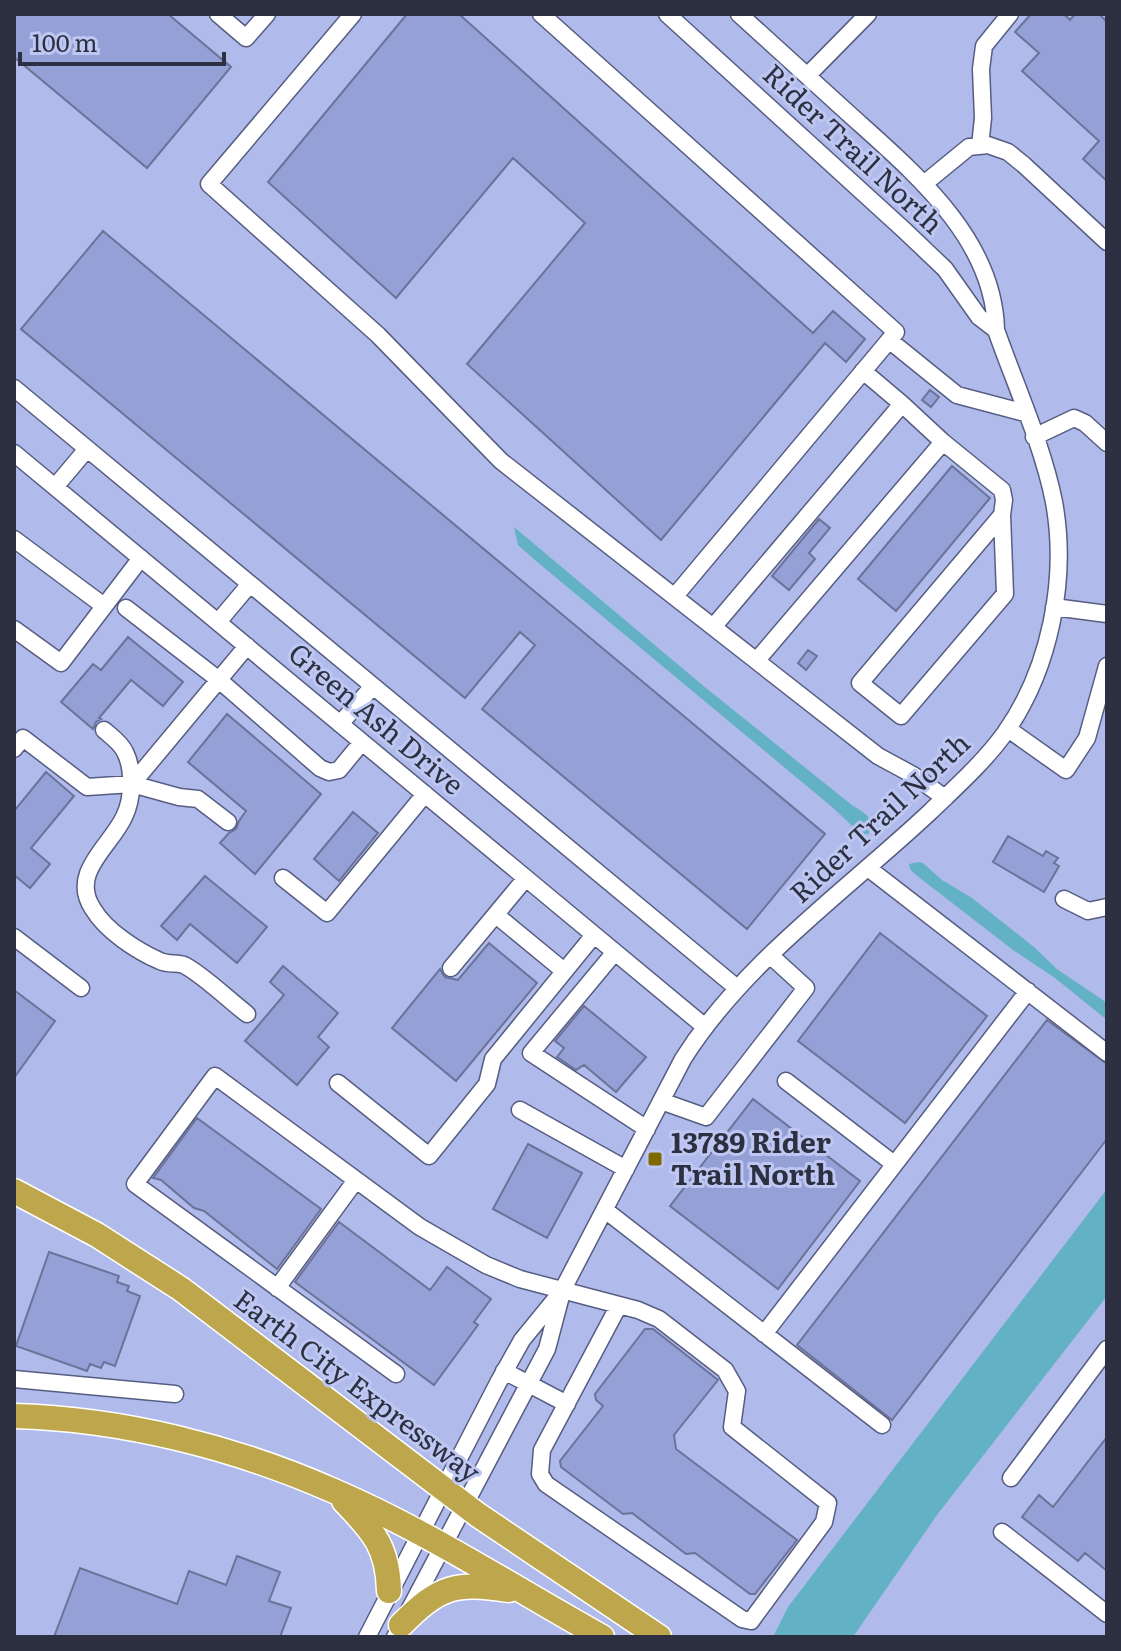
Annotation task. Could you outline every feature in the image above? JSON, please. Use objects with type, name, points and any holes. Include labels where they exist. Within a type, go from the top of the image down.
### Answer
[{"type":"highway","name":"Earth City Expressway","points":[[14,1191],[97,1235],[181,1289],[443,1489],[549,1565],[659,1637]]},
{"type":"highway","points":[[14,1416],[120,1427],[170,1437],[265,1464],[334,1491],[419,1534],[602,1637]]},
{"type":"highway","points":[[334,1491],[378,1539],[388,1566],[389,1591]]},
{"type":"highway","points":[[398,1631],[435,1594],[452,1589],[493,1588],[522,1592]]},
{"type":"street","points":[[218,14],[246,38],[267,14]]},
{"type":"street","points":[[353,14],[209,184],[378,335],[501,461],[878,756],[913,775],[945,798]]},
{"type":"street","points":[[541,14],[896,332],[675,596]]},
{"type":"street","name":"Rider Trail North","points":[[667,14],[915,239],[945,269],[979,317],[996,330]]},
{"type":"street","name":"Rider Trail North","points":[[367,1637],[504,1371],[522,1340],[562,1291],[661,1101],[704,1026],[737,988],[945,798],[1008,729],[1036,676],[1054,607],[1057,537],[1054,503],[996,330],[995,305],[974,253],[955,221],[925,183],[739,14]]},
{"type":"street","points":[[807,76],[868,14]]},
{"type":"street","points":[[980,146],[984,46],[1010,14]]},
{"type":"street","points":[[925,183],[969,147],[988,145],[1008,152],[1107,242]]},
{"type":"street","points":[[889,340],[957,395],[1025,413]]},
{"type":"street","points":[[863,371],[1002,490],[1004,500],[1005,594],[901,716],[860,683],[1002,515]]},
{"type":"street","points":[[14,388],[737,988]]},
{"type":"street","points":[[714,626],[902,404]]},
{"type":"street","points":[[1034,437],[1074,418],[1085,423],[1107,443]]},
{"type":"street","points":[[757,660],[943,442]]},
{"type":"street","points":[[55,487],[87,449]]},
{"type":"street","name":"Green Ash Drive","points":[[14,453],[704,1026]]},
{"type":"street","points":[[14,539],[104,606]]},
{"type":"street","points":[[14,629],[61,663],[141,558]]},
{"type":"street","points":[[218,622],[250,584]]},
{"type":"street","points":[[1054,607],[1107,614]]},
{"type":"street","points":[[126,608],[219,680],[320,768],[329,772],[339,770],[362,742]]},
{"type":"street","points":[[132,784],[247,646]]},
{"type":"street","points":[[1008,729],[1066,770],[1087,738],[1107,666]]},
{"type":"street","points":[[340,724],[373,686]]},
{"type":"street","points":[[104,730],[126,753],[132,784],[125,816],[91,864],[86,878],[86,894],[93,910],[139,949],[164,963],[183,964],[247,1014]]},
{"type":"street","points":[[14,749],[23,738],[87,787],[132,784],[198,799],[228,822]]},
{"type":"street","points":[[283,878],[327,913],[425,794]]},
{"type":"street","points":[[868,868],[1107,1053]]},
{"type":"street","points":[[451,968],[526,878]]},
{"type":"street","points":[[1064,899],[1088,911],[1107,907]]},
{"type":"street","points":[[496,915],[564,971]]},
{"type":"street","points":[[338,1083],[429,1156],[487,1084],[493,1059],[594,935]]},
{"type":"street","points":[[14,937],[81,988]]},
{"type":"street","points":[[615,952],[531,1053],[647,1129]]},
{"type":"street","points":[[661,1101],[706,1117],[806,988],[771,956]]},
{"type":"street","points":[[764,1334],[1028,991]]},
{"type":"street","points":[[396,1374],[135,1184],[215,1076],[420,1227],[475,1259],[520,1279],[619,1305],[659,1319],[725,1370],[737,1391],[732,1427],[828,1503],[824,1522],[751,1621],[742,1619],[546,1484],[540,1474],[542,1450],[619,1305]]},
{"type":"street","points":[[786,1081],[894,1164]]},
{"type":"street","points":[[520,1110],[626,1169]]},
{"type":"street","points":[[277,1288],[356,1180]]},
{"type":"street","points":[[605,1210],[882,1425]]},
{"type":"street","name":"Rider Trail North","points":[[398,1631],[547,1349],[562,1291]]},
{"type":"street","points":[[1011,1478],[1107,1349]]},
{"type":"street","points":[[504,1371],[567,1404]]},
{"type":"street","points":[[14,1379],[175,1394]]},
{"type":"street","points":[[1002,1532],[1107,1614]]},
{"type":"shaded area","points":[[14,14],[1107,14],[1107,1637],[14,1637]]},
{"type":"shaded area","points":[[514,527],[706,688],[865,814],[871,821],[868,834],[861,834],[536,561],[518,545]]},
{"type":"shaded area","points":[[918,862],[972,898],[1057,969],[1107,1003],[1107,1020],[916,875],[909,864]]},
{"type":"shaded area","points":[[1107,1189],[1107,1296],[937,1515],[853,1637],[773,1637],[788,1607]]},
{"type":"building","points":[[14,14],[168,14],[231,67],[147,168],[14,57]]},
{"type":"building","points":[[407,14],[459,14],[813,333],[833,311],[865,339],[846,362],[825,343],[661,540],[467,364],[585,223],[513,158],[396,298],[268,182]]},
{"type":"building","points":[[1031,14],[1064,14],[1070,20],[1075,14],[1099,14],[1107,22],[1107,181],[1083,159],[1099,141],[1022,71],[1039,53],[1015,32]]},
{"type":"building","points":[[103,231],[825,834],[747,929],[482,709],[535,645],[520,632],[465,698],[21,329]]},
{"type":"building","points":[[930,390],[939,397],[931,407],[922,400]]},
{"type":"building","points":[[952,466],[990,498],[896,611],[858,579]]},
{"type":"building","points":[[819,519],[830,528],[809,553],[815,559],[789,590],[772,576]]},
{"type":"building","points":[[128,637],[183,682],[163,706],[131,680],[93,729],[61,702],[93,664],[101,670]]},
{"type":"building","points":[[808,650],[817,656],[806,670],[798,663]]},
{"type":"building","points":[[227,714],[321,794],[255,874],[220,843],[236,829],[246,811],[188,762]]},
{"type":"building","points":[[46,772],[74,796],[31,848],[50,864],[30,888],[14,875],[14,811]]},
{"type":"building","points":[[353,812],[378,833],[339,881],[314,859]]},
{"type":"building","points":[[1008,836],[1043,856],[1046,851],[1058,858],[1054,863],[1059,866],[1044,892],[993,862]]},
{"type":"building","points":[[205,876],[267,927],[237,963],[190,924],[177,940],[161,926]]},
{"type":"building","points":[[880,933],[987,1016],[905,1123],[798,1041]]},
{"type":"building","points":[[489,943],[537,983],[456,1081],[392,1028],[440,969],[445,977],[458,980]]},
{"type":"building","points":[[283,966],[338,1013],[318,1037],[329,1047],[297,1085],[245,1041],[284,995],[270,982]]},
{"type":"building","points":[[14,990],[55,1021],[14,1078]]},
{"type":"building","points":[[584,1006],[646,1057],[616,1092],[584,1065],[576,1070],[557,1057],[564,1048],[555,1041]]},
{"type":"building","points":[[1047,1020],[1107,1064],[1107,1139],[892,1420],[797,1345]]},
{"type":"building","points":[[753,1099],[860,1181],[778,1289],[670,1206]]},
{"type":"building","points":[[197,1118],[321,1209],[277,1269],[204,1211],[194,1208],[161,1180],[153,1178]]},
{"type":"building","points":[[528,1144],[582,1173],[547,1238],[493,1209]]},
{"type":"building","points":[[339,1222],[430,1290],[447,1267],[491,1299],[474,1322],[478,1325],[434,1385],[295,1282]]},
{"type":"building","points":[[49,1252],[119,1276],[117,1282],[129,1286],[127,1291],[140,1296],[115,1366],[104,1362],[101,1368],[90,1364],[87,1371],[16,1346]]},
{"type":"building","points":[[645,1329],[653,1329],[718,1380],[674,1435],[676,1449],[797,1540],[755,1594],[750,1594],[695,1553],[686,1554],[632,1513],[623,1514],[561,1467],[560,1461],[603,1406],[596,1400],[595,1394]]},
{"type":"building","points":[[1107,1437],[1107,1571],[1085,1553],[1078,1561],[1022,1517],[1039,1495],[1053,1507]]},
{"type":"building","points":[[237,1556],[280,1572],[269,1601],[291,1608],[280,1637],[54,1637],[80,1568],[177,1604],[189,1571],[226,1585]]},
{"type":"place","name":"13789 Rider Trail North","points":[[655,1159]]}]
